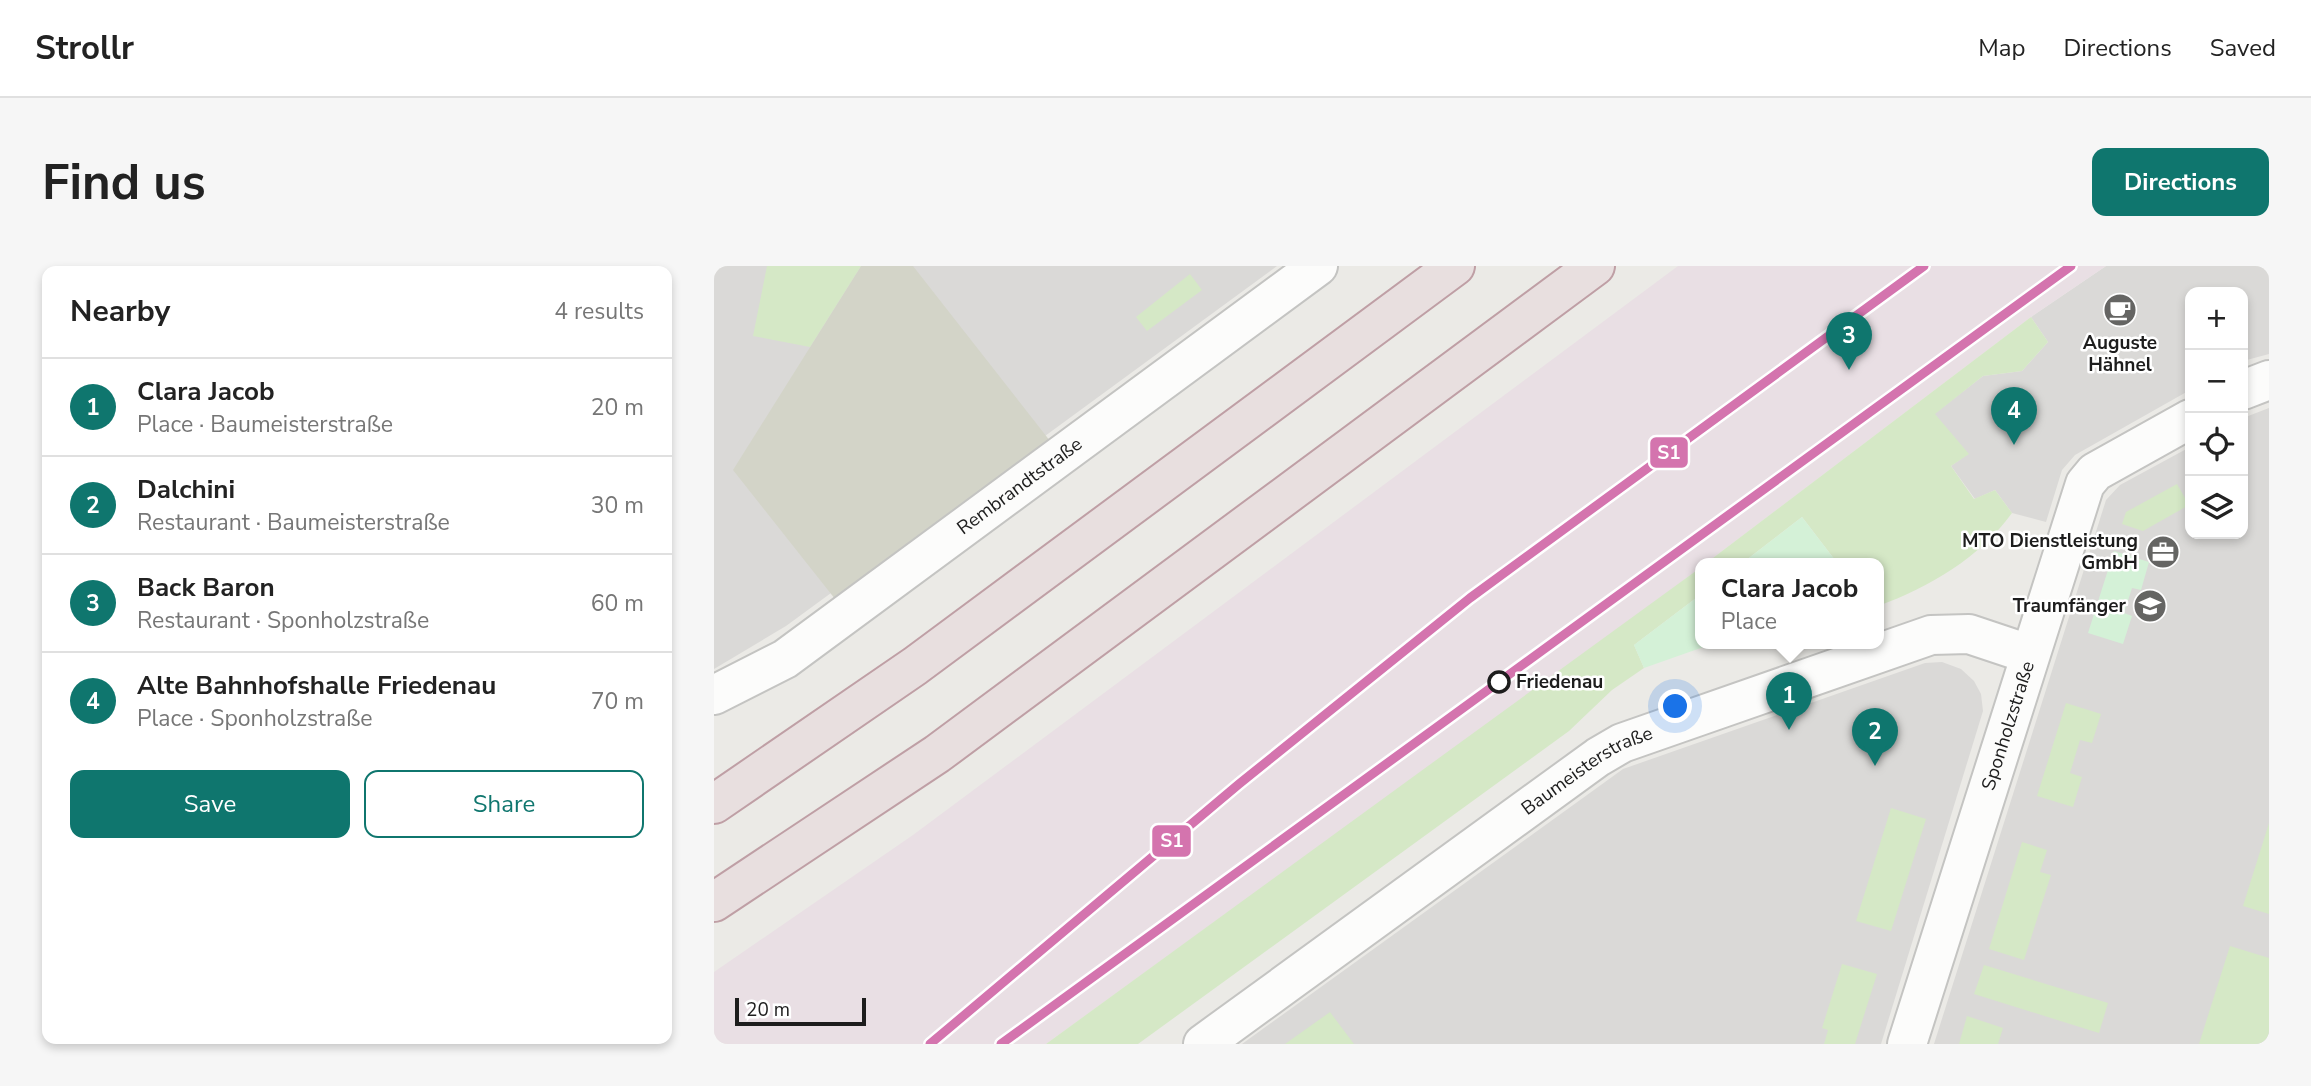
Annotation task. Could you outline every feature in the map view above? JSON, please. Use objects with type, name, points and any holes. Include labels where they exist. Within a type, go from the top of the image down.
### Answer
[{"type":"highway","points":[[714,804],[915,666],[1455,266]]},
{"type":"highway","points":[[714,902],[937,754],[1595,266]]},
{"type":"street","name":"Rembrandtstraße","points":[[714,695],[785,659],[1318,266]]},
{"type":"street","points":[[2248,388],[2269,380]]},
{"type":"street","name":"Sponholzstraße","points":[[1907,1044],[2085,484],[2095,472],[2185,422]]},
{"type":"street","name":"Baumeisterstraße","points":[[1203,1044],[1598,757],[1622,743],[1931,635],[1969,634],[2029,654]]},
{"type":"shaded area","points":[[714,266],[1277,266],[786,626],[714,669]]},
{"type":"shaded area","points":[[861,266],[913,266],[1054,446],[839,604],[733,470]]},
{"type":"shaded area","points":[[1678,266],[2106,266],[2031,317],[1713,558],[1695,558],[1695,572],[1627,623],[1046,1044],[714,1044],[714,972],[913,835]]},
{"type":"shaded area","points":[[2106,266],[2269,266],[2269,354],[2248,360],[2248,287],[2185,287],[2185,393],[2075,455],[2062,470],[2046,522],[2012,513],[1995,490],[1975,499],[1951,466],[1968,454],[1934,414],[1983,376],[2022,371],[2048,342],[2031,317]]},
{"type":"shaded area","points":[[2269,408],[2269,1044],[1934,1044],[2106,500],[2120,485],[2185,450],[2185,539],[2248,539],[2248,416]]},
{"type":"shaded area","points":[[1942,662],[1961,669],[1974,681],[1981,694],[1983,711],[1881,1044],[1242,1044],[1623,769],[1925,663]]},
{"type":"green space","points":[[767,266],[861,266],[810,347],[753,336]]},
{"type":"green space","points":[[1190,274],[1202,290],[1147,331],[1136,317]]},
{"type":"green space","points":[[2031,317],[2048,342],[2022,371],[1983,376],[1935,414],[1969,454],[1951,466],[1974,499],[1995,490],[2012,513],[1969,557],[1935,580],[1884,603],[1884,558],[1833,558],[1802,517],[1749,558],[1713,558]]},
{"type":"green space","points":[[2177,484],[2185,498],[2185,507],[2143,531],[2122,524],[2126,512]]},
{"type":"green space","points":[[1802,517],[1833,558],[1749,558]]},
{"type":"green space","points":[[2114,551],[2149,562],[2141,590],[2132,588],[2124,613],[2132,616],[2123,644],[2088,633]]},
{"type":"green space","points":[[1695,572],[1695,599],[1634,645],[1644,668],[1612,690],[1569,731],[1138,1044],[1046,1044]]},
{"type":"green space","points":[[1695,599],[1695,649],[1698,649],[1644,668],[1634,645]]},
{"type":"green space","points":[[2066,703],[2101,714],[2092,743],[2080,740],[2070,773],[2082,777],[2073,807],[2037,796]]},
{"type":"green space","points":[[1891,808],[1926,819],[1891,931],[1856,921]]},
{"type":"green space","points":[[2269,823],[2269,914],[2243,906]]},
{"type":"green space","points":[[2022,842],[2047,850],[2040,872],[2051,875],[2024,960],[1989,949]]},
{"type":"green space","points":[[2230,946],[2269,958],[2269,1044],[2199,1044]]},
{"type":"green space","points":[[1842,964],[1877,974],[1855,1044],[1824,1044],[1828,1030],[1822,1028]]},
{"type":"green space","points":[[1984,965],[2108,1003],[2099,1033],[1974,994]]},
{"type":"green space","points":[[1330,1012],[1354,1044],[1285,1044]]},
{"type":"green space","points":[[1967,1016],[2003,1028],[1998,1044],[1959,1044]]},
{"type":"transit line","name":"S1","points":[[930,1044],[1239,784],[1470,598],[1924,266]]},
{"type":"transit line","name":"S1","points":[[1001,1044],[2071,266]]},
{"type":"place","name":"Auguste Hähnel","points":[[2120,310]]},
{"type":"place","name":"Back Baron","points":[[1849,370]]},
{"type":"place","name":"Alte Bahnhofshalle Friedenau","points":[[2014,445]]},
{"type":"place","name":"MTO Dienstleistung GmbH","points":[[2163,552]]},
{"type":"place","name":"Traumfänger","points":[[2150,606]]},
{"type":"place","name":"Friedenau","points":[[1499,682]]},
{"type":"place","name":"Clara Jacob","points":[[1789,730]]},
{"type":"place","name":"Dalchini","points":[[1875,766]]}]
